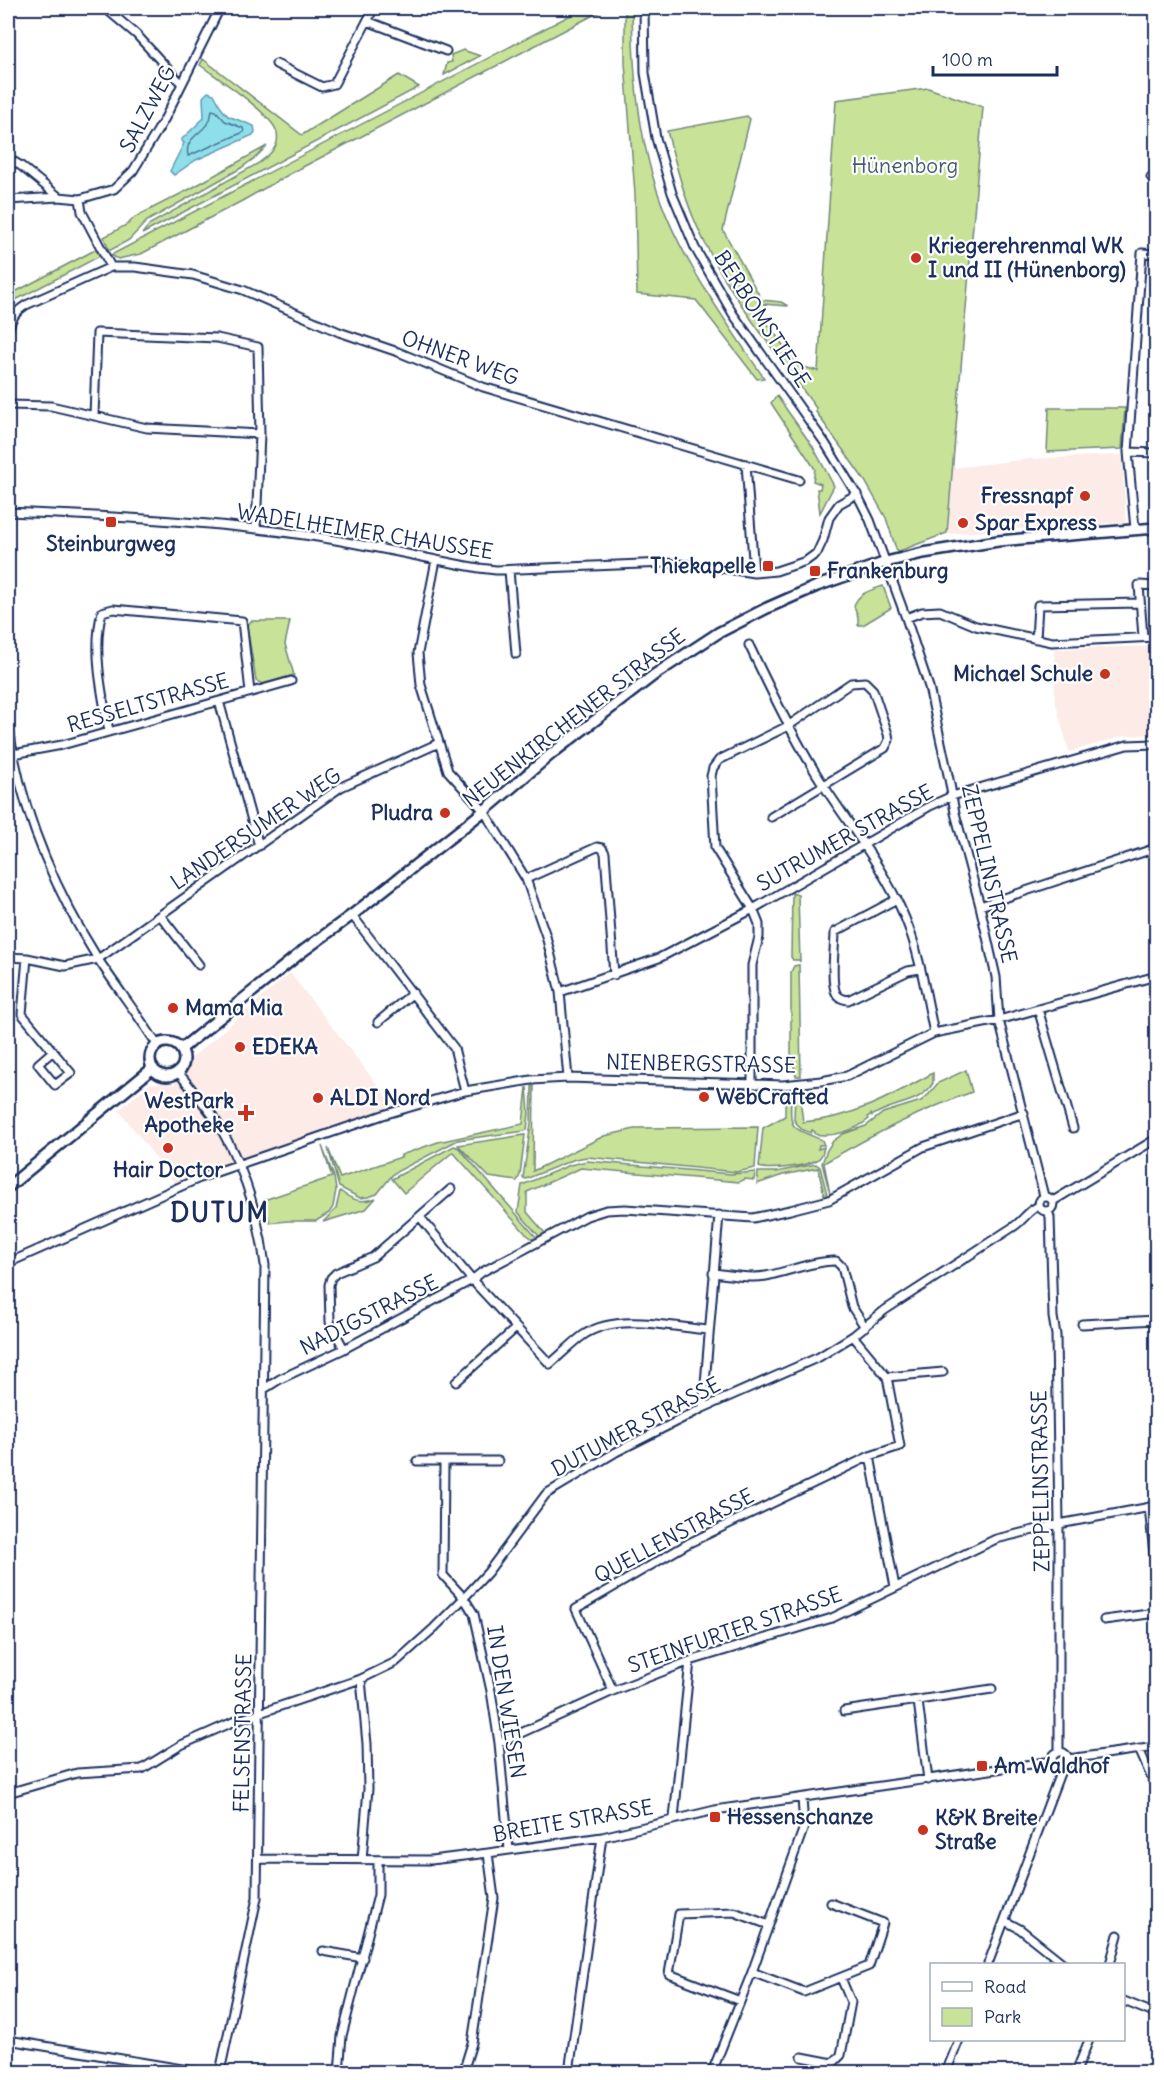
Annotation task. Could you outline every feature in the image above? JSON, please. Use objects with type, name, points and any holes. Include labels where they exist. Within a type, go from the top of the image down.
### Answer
[{"type":"street","points":[[105,8],[136,34],[181,83]]},
{"type":"street","name":"SALZWEG","points":[[80,200],[114,189],[133,171],[164,120],[220,8]]},
{"type":"street","points":[[276,64],[322,87],[334,84],[374,8]]},
{"type":"street","name":"BERBOMSTIEGE","points":[[644,8],[645,73],[656,138],[672,193],[695,248],[733,314],[825,443],[870,520],[886,562]]},
{"type":"street","points":[[367,21],[446,51]]},
{"type":"street","points":[[8,158],[59,197]]},
{"type":"street","points":[[8,200],[59,197],[80,200],[82,212],[111,267],[17,310],[9,323],[8,370]]},
{"type":"street","points":[[1135,529],[1128,452],[1143,253],[1156,254]]},
{"type":"street","name":"OHNER WEG","points":[[111,267],[135,267],[193,275],[243,290],[339,332],[398,352],[483,387],[799,480]]},
{"type":"street","points":[[94,416],[97,333],[217,338],[258,348],[260,434],[256,528]]},
{"type":"street","points":[[8,405],[51,406],[147,428],[260,434]]},
{"type":"street","points":[[1128,452],[1156,453]]},
{"type":"street","points":[[746,464],[754,573]]},
{"type":"street","name":"WADELHEIMER CHAUSSEE","points":[[8,512],[256,528],[307,535],[479,568],[510,570],[666,563],[754,573],[776,571],[812,558],[820,548],[829,518],[838,504],[856,494]]},
{"type":"street","name":"NEUENKIRCHENER STRASSE","points":[[181,1049],[654,675],[704,641],[752,615],[798,594],[886,562],[952,547],[1156,528]]},
{"type":"street","points":[[436,560],[418,653],[421,685],[448,771],[484,811],[526,879],[546,936],[560,992],[568,1078]]},
{"type":"street","name":"ZEPPELINSTRASSE","points":[[886,562],[929,687],[955,813],[996,977],[999,1020],[1044,1196]]},
{"type":"street","points":[[510,570],[516,654]]},
{"type":"street","points":[[1143,638],[1139,585],[1156,586]]},
{"type":"street","points":[[1036,639],[1038,605],[1140,603]]},
{"type":"street","points":[[109,731],[100,679],[99,624],[102,612],[113,609],[242,621],[250,692]]},
{"type":"street","points":[[906,618],[922,612],[940,611],[976,626],[1052,642],[1156,637]]},
{"type":"street","points":[[749,645],[788,726],[824,786],[864,843],[897,899],[907,920],[934,1033]]},
{"type":"street","name":"RESSELTSTRASSE","points":[[10,755],[62,745],[291,681]]},
{"type":"street","points":[[752,1084],[752,965],[759,937],[759,924],[753,909],[715,848],[711,776],[713,768],[719,760],[788,726],[851,683],[865,682],[873,690],[888,734],[889,740],[885,748],[771,817]]},
{"type":"street","points":[[219,701],[260,846]]},
{"type":"street","points":[[8,721],[10,755],[47,863],[98,959],[158,1046]]},
{"type":"street","name":"LANDERSUMER WEG","points":[[8,957],[27,958],[65,966],[98,959],[341,787],[439,744]]},
{"type":"street","name":"SUTRUMER STRASSE","points":[[560,992],[659,958],[753,909],[864,843],[952,796],[1127,745],[1156,744]]},
{"type":"street","points":[[526,879],[597,848],[602,848],[605,853],[614,975]]},
{"type":"street","points":[[980,906],[1156,848]]},
{"type":"street","points":[[897,899],[835,932],[834,985],[836,994],[848,1000],[908,971],[920,969]]},
{"type":"street","name":"LANDERSUMER WEG","points":[[160,915],[199,965]]},
{"type":"street","points":[[352,915],[454,1048],[465,1091]]},
{"type":"street","points":[[27,958],[22,1014],[53,1052],[70,1073],[55,1085],[38,1064],[53,1052]]},
{"type":"street","name":"NIENBERGSTRASSE","points":[[8,1263],[238,1163],[383,1115],[465,1091],[531,1080],[568,1078],[783,1084],[847,1076],[934,1033],[999,1020],[1156,976]]},
{"type":"street","points":[[378,1022],[413,993]]},
{"type":"street","points":[[1038,1009],[1073,1128]]},
{"type":"street","points":[[170,1043],[181,1049],[184,1061],[178,1072],[165,1076],[153,1068],[151,1056],[158,1046],[170,1043]]},
{"type":"street","points":[[8,1187],[153,1068]]},
{"type":"street","name":"FELSENSTRASSE","points":[[178,1072],[213,1116],[238,1163],[250,1192],[260,1228],[265,1265],[257,1898],[220,2073]]},
{"type":"street","name":"NADIGSTRASSE","points":[[264,1389],[280,1378],[344,1348],[587,1216],[606,1210],[625,1209],[753,1218],[829,1200],[923,1147],[1024,1113]]},
{"type":"street","points":[[1053,1201],[1156,1139]]},
{"type":"street","points":[[344,1348],[330,1322],[329,1285],[331,1278],[336,1273],[373,1257],[451,1188]]},
{"type":"street","points":[[1044,1196],[1050,1197],[1053,1201],[1053,1207],[1048,1211],[1039,1206],[1044,1196]]},
{"type":"street","name":"DUTUMER STRASSE","points":[[8,1793],[76,1773],[142,1769],[181,1745],[233,1722],[362,1678],[396,1662],[434,1628],[488,1572],[546,1494],[616,1452],[703,1408],[819,1357],[853,1336],[885,1310],[1013,1227],[1032,1208],[1039,1206]]},
{"type":"street","name":"ZEPPELINSTRASSE","points":[[1048,1211],[1053,1317],[1056,1335],[1059,1752]]},
{"type":"street","points":[[703,1408],[719,1215]]},
{"type":"street","name":"NADIGSTRASSE","points":[[420,1217],[472,1280]]},
{"type":"street","points":[[713,1273],[754,1278],[827,1261],[836,1261],[842,1267],[852,1307],[865,1327]]},
{"type":"street","points":[[472,1280],[550,1364],[585,1334],[608,1323],[627,1322],[708,1330]]},
{"type":"street","points":[[1082,1324],[1156,1320]]},
{"type":"street","points":[[456,1382],[516,1328]]},
{"type":"street","points":[[853,1336],[887,1377],[900,1446],[870,1456],[895,1587]]},
{"type":"street","points":[[887,1377],[943,1372]]},
{"type":"street","name":"QUELLENSTRASSE","points":[[613,1690],[576,1609],[689,1543],[870,1456]]},
{"type":"street","points":[[417,1461],[498,1461]]},
{"type":"street","name":"IN DEN WIESEN","points":[[444,1462],[443,1575],[464,1598],[474,1614],[499,1743],[509,1850]]},
{"type":"street","points":[[1153,1506],[1156,1573]]},
{"type":"street","name":"STEINFURTER STRASSE","points":[[499,1743],[613,1690],[690,1660],[832,1618],[996,1539],[1153,1506]]},
{"type":"street","points":[[1104,1620],[1156,1613]]},
{"type":"street","points":[[674,1818],[690,1660]]},
{"type":"street","points":[[362,1678],[368,1789],[362,1860]]},
{"type":"street","points":[[844,1711],[992,1689]]},
{"type":"street","points":[[918,1701],[928,1779]]},
{"type":"street","points":[[1068,1759],[1156,1747]]},
{"type":"street","points":[[1139,1749],[1156,1788]]},
{"type":"street","points":[[1059,1752],[1065,1754],[1068,1759],[1066,1765],[1060,1768],[1054,1766],[1052,1761],[1053,1755],[1059,1752]]},
{"type":"street","name":"BREITE STRASSE","points":[[258,1859],[431,1860],[488,1853],[602,1837],[715,1810],[1052,1761]]},
{"type":"street","points":[[989,1963],[1060,1768]]},
{"type":"street","points":[[712,2073],[752,1972],[804,1827],[802,1798]]},
{"type":"street","points":[[569,2073],[602,1837]]},
{"type":"street","points":[[463,2073],[472,2043],[494,1898],[488,1853]]},
{"type":"street","points":[[339,2073],[342,2036],[378,1895],[378,1861]]},
{"type":"street","points":[[752,1972],[804,1992],[869,1966],[883,1923],[831,1904]]},
{"type":"street","points":[[740,2001],[669,1974],[679,1914],[734,1912],[769,1924]]},
{"type":"street","points":[[1005,1920],[1020,1929],[1062,1963]]},
{"type":"street","points":[[1111,1963],[1118,1935]]},
{"type":"street","points":[[323,1951],[363,1958]]},
{"type":"street","points":[[802,2057],[833,2063],[841,2055],[851,2002],[841,1978]]},
{"type":"street","points":[[1125,2001],[1156,2014]]},
{"type":"street","points":[[8,2040],[200,2073]]},
{"type":"street","points":[[946,2073],[959,2041]]},
{"type":"street","points":[[1076,2072],[1089,2041]]},
{"type":"street","points":[[350,2073],[408,2071],[418,2073]]},
{"type":"shaded area","points":[[1122,455],[1126,522],[945,534],[953,468],[1030,459]]},
{"type":"shaded area","name":"Michael Schule","points":[[1156,646],[1156,734],[1124,736],[1069,752],[1055,700],[1054,649]]},
{"type":"shaded area","points":[[290,973],[393,1105],[176,1184],[119,1110],[149,1084],[174,1084],[185,1075],[187,1062]]},
{"type":"green space","points":[[584,8],[607,8],[141,254],[118,259],[111,255]]},
{"type":"green space","points":[[625,8],[632,8],[633,52],[640,119],[649,162],[664,210],[702,285],[764,378],[757,379],[696,300],[637,294],[635,194],[625,63]]},
{"type":"green space","points":[[463,50],[480,56],[444,75],[447,63],[452,62],[451,55]]},
{"type":"green space","points":[[203,59],[302,135],[399,75],[419,87],[142,234],[150,224],[259,163],[273,150],[277,142],[277,133],[266,116],[200,65]]},
{"type":"green space","name":"Hünenborg","points":[[928,88],[983,107],[947,533],[897,552],[886,518],[865,481],[816,412],[816,408],[749,317],[719,269],[690,208],[667,131],[747,116],[750,119],[723,230],[762,300],[781,302],[788,306],[763,304],[756,307],[797,365],[818,371],[836,100]]},
{"type":"green space","points":[[267,146],[241,168],[147,221],[129,240],[109,251],[104,237],[128,224],[135,217]]},
{"type":"green space","points":[[95,250],[102,255],[8,304],[8,297],[15,292]]},
{"type":"green space","points":[[777,396],[813,447],[834,486],[820,513],[817,489],[820,489],[821,484],[813,481],[815,469],[771,403]]},
{"type":"green space","points":[[1049,408],[1125,408],[1122,449],[1047,452]]},
{"type":"green space","points":[[883,586],[891,608],[863,625],[858,625],[854,606],[856,602],[866,593]]},
{"type":"green space","points":[[251,621],[290,621],[285,644],[294,675],[263,684],[256,681],[247,626]]},
{"type":"green space","points":[[792,893],[798,895],[800,962],[791,957]]},
{"type":"green space","points":[[799,965],[801,1076],[796,1076],[791,1053],[791,972],[794,966]]},
{"type":"green space","points":[[966,1070],[972,1092],[896,1124],[824,1163],[830,1194],[822,1163],[833,1141],[843,1134],[866,1126],[883,1113],[921,1101],[938,1083]]},
{"type":"green space","points":[[933,1073],[933,1083],[921,1095],[872,1116],[871,1114],[864,1123],[851,1130],[829,1135],[815,1134],[812,1130],[811,1133],[801,1129],[794,1120],[795,1090],[799,1090],[803,1122],[820,1120],[870,1105]]},
{"type":"green space","points":[[532,1086],[534,1086],[533,1171],[604,1136],[639,1128],[758,1127],[755,1168],[736,1172],[587,1157],[575,1159],[526,1179],[523,1178],[531,1123]]},
{"type":"green space","points":[[527,1087],[529,1113],[527,1130],[458,1140],[394,1173],[377,1194],[368,1197],[360,1198],[339,1187],[328,1148],[340,1178],[438,1142],[523,1124]]},
{"type":"green space","points":[[785,1091],[791,1093],[791,1114],[794,1126],[822,1140],[824,1145],[819,1145],[818,1149],[824,1147],[823,1153],[817,1160],[797,1166],[759,1167],[763,1128],[785,1116]]},
{"type":"green space","points":[[525,1135],[520,1175],[517,1181],[489,1177],[458,1145]]},
{"type":"green space","points":[[322,1146],[334,1177],[336,1190],[333,1207],[329,1213],[316,1221],[270,1223],[264,1200],[332,1177]]},
{"type":"green space","points":[[454,1146],[459,1148],[537,1238],[534,1240],[526,1234],[453,1152],[404,1193],[392,1179]]},
{"type":"green space","points":[[587,1161],[731,1174],[755,1172],[754,1180],[744,1179],[739,1182],[581,1168],[527,1192],[527,1212],[545,1233],[539,1236],[518,1212],[522,1185],[570,1165]]},
{"type":"green space","points":[[816,1164],[820,1167],[828,1198],[825,1199],[818,1168],[783,1175],[757,1184],[758,1172],[776,1172]]},
{"type":"green space","points":[[340,1191],[357,1200],[366,1201],[376,1198],[366,1209],[323,1222],[336,1209]]},
{"type":"water","points":[[208,92],[214,94],[228,116],[254,126],[255,132],[253,135],[196,160],[174,175],[170,171],[184,143],[181,140],[204,118],[203,97]]},
{"type":"place","name":"Kriegerehrenmal WK I und II (Hünenborg)","points":[[916,258]]},
{"type":"place","name":"Fressnapf","points":[[1085,496]]},
{"type":"place","name":"Steinburgweg","points":[[111,522]]},
{"type":"place","name":"Spar Express","points":[[963,523]]},
{"type":"place","name":"Thiekapelle","points":[[768,566]]},
{"type":"place","name":"Frankenburg","points":[[815,571]]},
{"type":"place","name":"Michael Schule","points":[[1105,674]]},
{"type":"place","name":"Pludra","points":[[445,813]]},
{"type":"place","name":"Mama Mia","points":[[173,1008]]},
{"type":"place","name":"EDEKA","points":[[240,1047]]},
{"type":"place","name":"WebCrafted","points":[[704,1097]]},
{"type":"place","name":"ALDI Nord","points":[[318,1098]]},
{"type":"place","name":"WestPark Apotheke","points":[[246,1113]]},
{"type":"place","name":"Hair Doctor","points":[[168,1148]]},
{"type":"place","name":"Am Waldhof","points":[[982,1766]]},
{"type":"place","name":"Hessenschanze","points":[[715,1817]]},
{"type":"place","name":"K&K Breite Straße","points":[[923,1830]]},
{"type":"district","name":"DUTUM","points":[[220,1213]]}]
